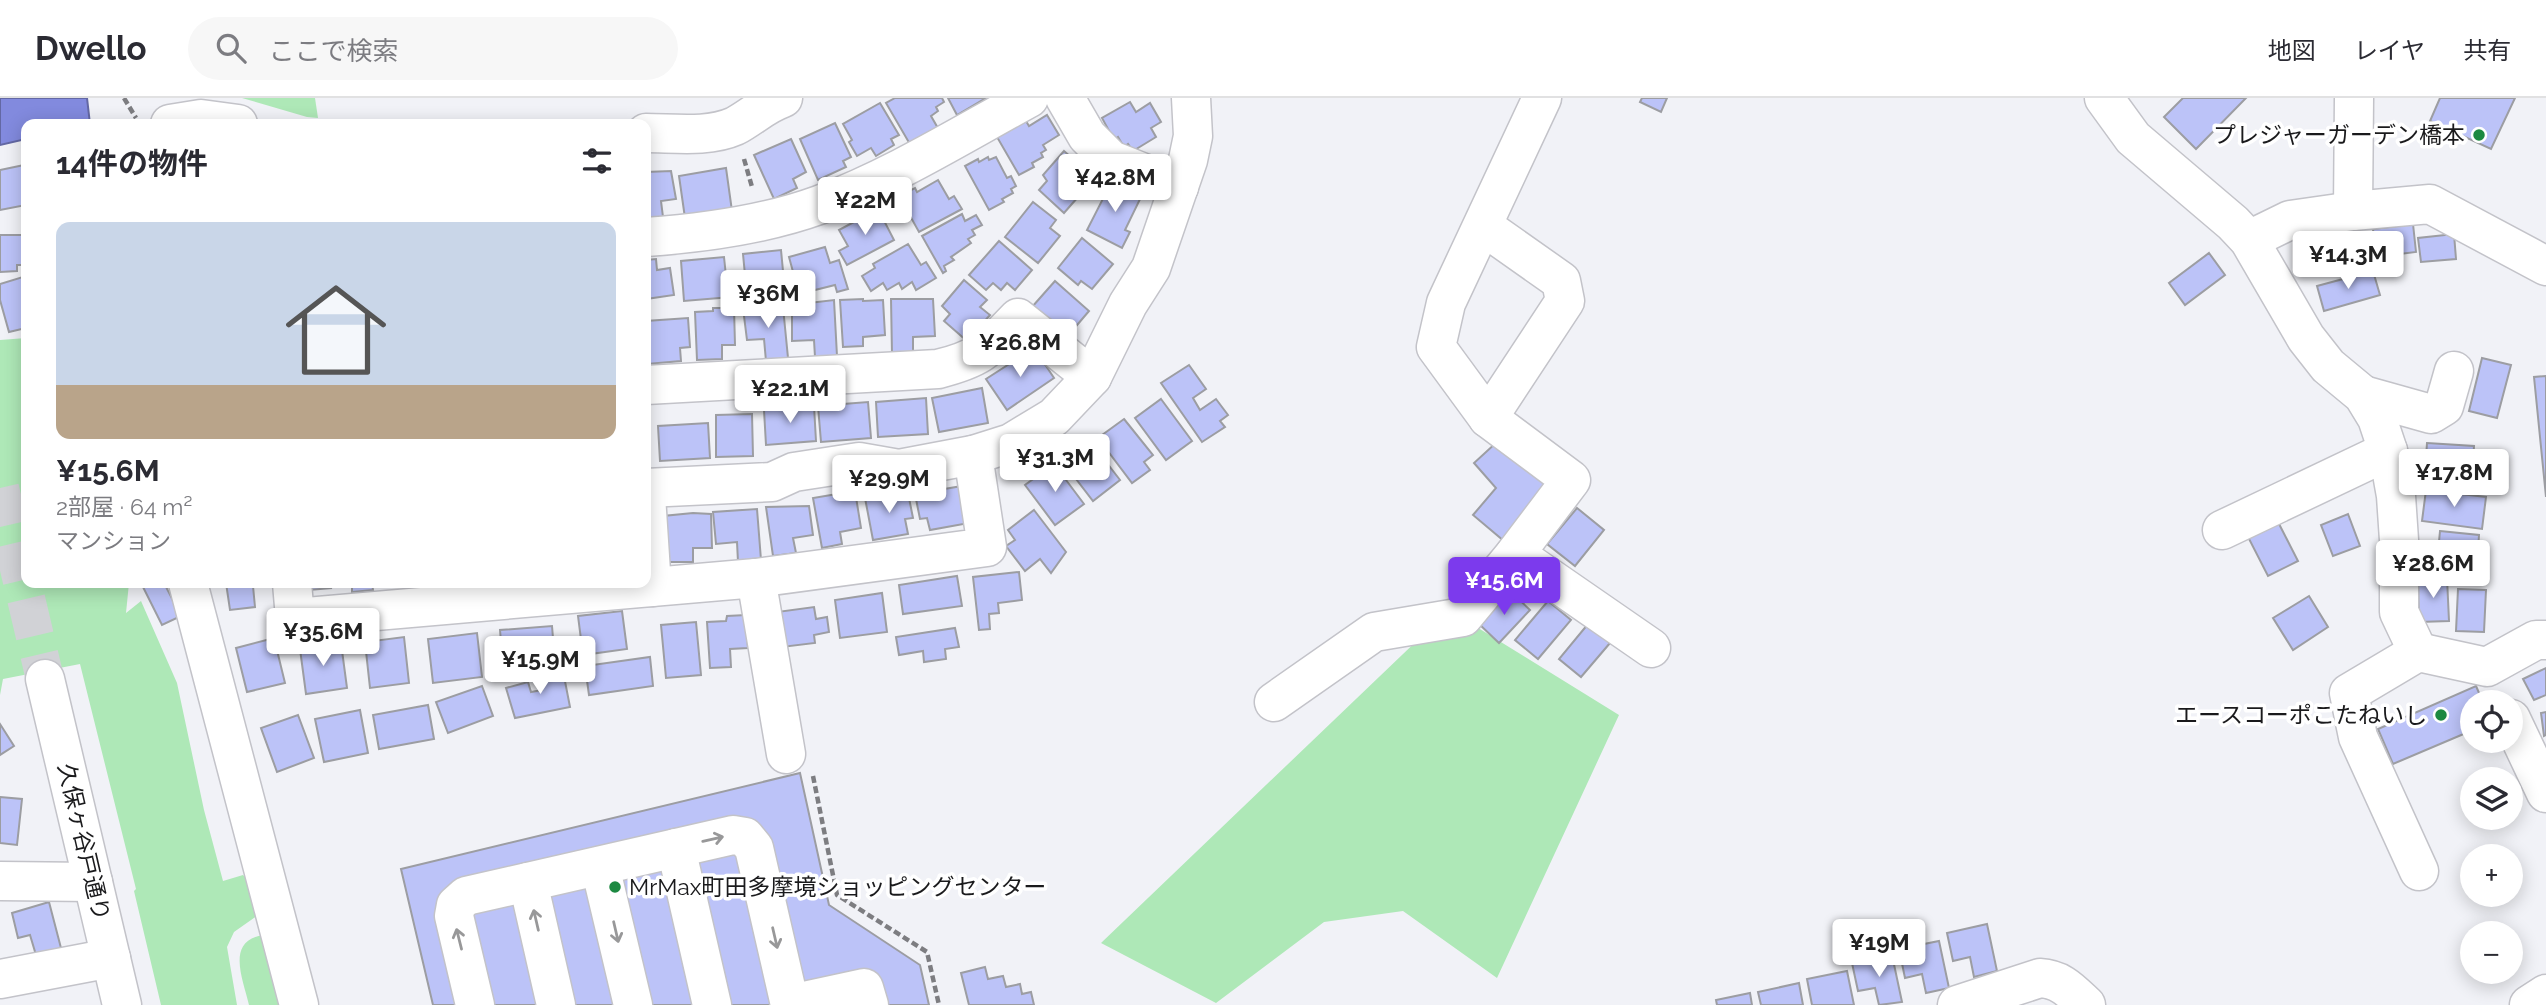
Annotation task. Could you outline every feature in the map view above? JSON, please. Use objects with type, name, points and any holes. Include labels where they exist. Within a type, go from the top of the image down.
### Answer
[{"type":"street","points":[[651,132],[710,133],[734,126],[783,98]]},
{"type":"street","points":[[651,236],[763,222],[818,205],[865,186],[1029,98]]},
{"type":"street","points":[[1065,98],[1087,136],[1111,160],[1179,187]]},
{"type":"street","points":[[651,488],[772,482],[794,472],[859,462],[899,469],[973,455],[1011,443],[1054,417],[1092,377],[1128,304],[1151,268],[1188,160],[1193,136],[1191,98]]},
{"type":"street","points":[[1274,702],[1374,632],[1463,617],[1516,554],[1571,480],[1488,418],[1436,347],[1446,303],[1542,98]]},
{"type":"street","points":[[2104,98],[2133,138],[2233,223],[2249,240],[2306,338],[2328,366],[2363,395],[2377,418],[2388,451],[2396,496],[2399,612],[2418,652]]},
{"type":"street","points":[[2353,211],[2354,98]]},
{"type":"street","points":[[2249,240],[2290,220],[2430,204],[2546,266]]},
{"type":"street","points":[[1483,226],[1560,281],[1565,301],[1488,418]]},
{"type":"street","points":[[651,385],[938,369],[969,361],[990,347],[1018,317],[1092,377]]},
{"type":"street","points":[[2363,395],[2431,414],[2444,406],[2454,371]]},
{"type":"street","points":[[2222,530],[2388,451]]},
{"type":"street","points":[[651,572],[652,587],[756,578],[987,547],[973,455]]},
{"type":"street","points":[[1516,554],[1651,648]]},
{"type":"street","points":[[756,578],[786,754]]},
{"type":"street","points":[[189,588],[299,1005]]},
{"type":"street","points":[[292,588],[295,618],[640,588]]},
{"type":"street","points":[[2419,871],[2358,737],[2349,693],[2418,652],[2487,667],[2536,640],[2546,640]]},
{"type":"street","points":[[2487,667],[2498,690]]},
{"type":"street","name":"久保ヶ谷戸通り","points":[[45,679],[122,1005]]},
{"type":"street","points":[[2523,744],[2546,793]]},
{"type":"street","points":[[475,1005],[454,916],[456,905],[466,897],[733,835],[745,837],[754,848],[790,1005],[864,988],[869,1005]]},
{"type":"street","points":[[676,848],[712,1005]]},
{"type":"street","points":[[600,866],[633,1005]]},
{"type":"street","points":[[0,881],[93,882]]},
{"type":"street","points":[[528,882],[556,1005]]},
{"type":"street","points":[[0,979],[111,958]]},
{"type":"street","points":[[1957,1005],[2040,978],[2052,978],[2063,984],[2086,1005]]},
{"type":"street","points":[[2529,1005],[2546,994]]},
{"type":"path","points":[[124,98],[136,119]]},
{"type":"path","points":[[734,126],[763,222]]},
{"type":"path","points":[[786,754],[788,765],[810,761],[836,895],[927,952],[939,1005]]},
{"type":"green space","points":[[242,98],[315,98],[318,118],[307,117]]},
{"type":"green space","points":[[21,338],[21,588],[128,588],[126,613],[141,601],[177,683],[204,810],[223,881],[243,875],[250,882],[261,913],[234,932],[227,947],[237,1005],[161,1005],[134,891],[136,889],[80,664],[3,679],[0,695],[0,340]]},
{"type":"green space","points":[[1449,610],[1619,715],[1497,978],[1403,911],[1324,922],[1216,1003],[1101,943]]},
{"type":"green space","points":[[264,935],[283,1005],[249,1005],[241,973],[241,952],[244,944],[252,938]]},
{"type":"water","points":[[0,98],[87,98],[89,119],[21,119],[21,140],[0,145]]},
{"type":"building","points":[[895,98],[942,98],[944,102],[936,107],[938,111],[931,116],[939,130],[911,146],[886,103]]},
{"type":"building","points":[[948,98],[986,98],[957,115]]},
{"type":"building","points":[[1642,98],[1667,98],[1661,112],[1640,102]]},
{"type":"building","points":[[2183,98],[2246,98],[2196,149],[2164,117]]},
{"type":"building","name":"プレジャーガーデン橋本","points":[[2440,98],[2515,98],[2491,149],[2430,121]]},
{"type":"building","points":[[1130,102],[1136,112],[1150,103],[1161,122],[1151,128],[1156,137],[1133,151],[1128,144],[1124,147],[1118,137],[1114,140],[1102,118]]},
{"type":"building","points":[[880,103],[899,135],[891,139],[894,145],[876,156],[871,148],[857,156],[843,124]]},
{"type":"building","points":[[1047,115],[1059,135],[1043,145],[1046,150],[1041,153],[1043,157],[1032,163],[1034,167],[1019,175],[997,137],[1026,121],[1029,126]]},
{"type":"building","points":[[835,123],[851,157],[843,161],[846,167],[818,180],[800,139]]},
{"type":"building","points":[[791,139],[806,172],[793,179],[797,188],[774,199],[754,155]]},
{"type":"building","points":[[1064,151],[1088,172],[1071,191],[1078,197],[1064,213],[1039,190],[1047,181],[1043,175]]},
{"type":"building","points":[[988,157],[989,160],[996,157],[1007,178],[1011,176],[1016,186],[1011,189],[1013,193],[1002,199],[1004,202],[989,210],[965,166]]},
{"type":"building","points":[[21,166],[21,206],[0,210],[0,170]]},
{"type":"building","points":[[726,168],[732,211],[685,218],[679,176]]},
{"type":"building","points":[[671,171],[676,199],[661,201],[663,217],[651,218],[651,172]]},
{"type":"building","points":[[938,180],[949,199],[954,196],[962,209],[919,232],[899,196],[915,188],[917,192]]},
{"type":"building","points":[[1112,181],[1142,195],[1125,230],[1130,232],[1122,248],[1087,230]]},
{"type":"building","points":[[1033,202],[1056,220],[1050,228],[1060,236],[1038,263],[1005,237]]},
{"type":"building","points":[[878,209],[894,240],[847,265],[839,251],[848,246],[839,230]]},
{"type":"building","points":[[962,214],[965,221],[976,215],[982,225],[972,230],[975,235],[968,239],[971,243],[951,257],[954,260],[944,266],[946,271],[943,273],[922,236]]},
{"type":"building","points":[[2413,224],[2416,252],[2376,257],[2373,229]]},
{"type":"building","points":[[2356,230],[2361,262],[2328,267],[2323,235]]},
{"type":"building","points":[[2454,234],[2456,259],[2421,262],[2418,238]]},
{"type":"building","points":[[0,235],[21,235],[21,265],[17,265],[17,271],[0,272]]},
{"type":"building","points":[[1082,238],[1113,264],[1092,289],[1081,281],[1078,285],[1058,268]]},
{"type":"building","points":[[999,241],[1032,270],[1015,290],[1007,283],[1001,290],[993,283],[986,290],[969,275]]},
{"type":"building","points":[[908,244],[921,265],[926,262],[936,278],[916,290],[912,282],[902,289],[899,283],[887,290],[883,283],[871,291],[862,276],[875,268],[873,264]]},
{"type":"building","points":[[825,247],[830,263],[839,260],[848,289],[837,292],[835,285],[799,294],[789,257]]},
{"type":"building","points":[[781,250],[785,292],[741,297],[739,275],[745,275],[743,254]]},
{"type":"building","points":[[2209,253],[2225,275],[2185,305],[2169,283]]},
{"type":"building","points":[[724,257],[731,297],[684,301],[681,261]]},
{"type":"building","points":[[656,259],[657,270],[670,268],[674,295],[651,298],[651,260]]},
{"type":"building","points":[[2373,271],[2380,295],[2324,311],[2317,286]]},
{"type":"building","points":[[21,278],[21,329],[9,332],[0,300],[0,284]]},
{"type":"building","points":[[964,280],[987,300],[980,307],[990,315],[967,341],[944,321],[950,314],[942,306]]},
{"type":"building","points":[[1055,281],[1089,311],[1066,338],[1032,307]]},
{"type":"building","points":[[891,299],[933,299],[935,336],[913,337],[913,353],[892,354]]},
{"type":"building","points":[[834,300],[837,356],[815,357],[814,340],[792,341],[792,305]]},
{"type":"building","points":[[840,300],[883,300],[885,335],[863,337],[863,346],[843,347]]},
{"type":"building","points":[[783,307],[788,358],[766,361],[764,339],[747,340],[743,308]]},
{"type":"building","points":[[713,308],[734,308],[735,345],[722,345],[722,359],[697,360],[695,312],[713,311]]},
{"type":"building","points":[[688,318],[690,347],[680,348],[681,361],[651,364],[651,321]]},
{"type":"building","points":[[1034,348],[1054,378],[1007,410],[986,379]]},
{"type":"building","points":[[2482,358],[2511,365],[2497,418],[2469,411]]},
{"type":"building","points":[[1189,365],[1206,389],[1193,398],[1200,410],[1216,399],[1228,415],[1220,421],[1225,427],[1202,442],[1161,383]]},
{"type":"building","points":[[2546,376],[2546,497],[2534,377]]},
{"type":"building","points":[[982,388],[988,423],[939,432],[932,398]]},
{"type":"building","points":[[926,398],[928,434],[878,437],[876,402]]},
{"type":"building","points":[[1161,399],[1192,441],[1166,460],[1135,418]]},
{"type":"building","points":[[868,402],[871,438],[821,442],[818,406]]},
{"type":"building","points":[[814,406],[816,441],[766,445],[764,410]]},
{"type":"building","points":[[752,414],[753,456],[716,457],[716,415]]},
{"type":"building","points":[[1124,419],[1153,455],[1144,462],[1150,470],[1132,483],[1098,438]]},
{"type":"building","points":[[708,423],[710,458],[660,461],[658,426]]},
{"type":"building","points":[[1090,441],[1120,480],[1093,501],[1063,462]]},
{"type":"building","points":[[1498,441],[1555,480],[1504,541],[1473,515],[1496,488],[1474,463]]},
{"type":"building","points":[[2427,443],[2474,446],[2472,476],[2425,473]]},
{"type":"building","points":[[1054,464],[1084,504],[1055,525],[1025,485]]},
{"type":"building","points":[[962,486],[969,523],[930,530],[927,518],[920,519],[915,494]]},
{"type":"building","points":[[2426,490],[2486,497],[2482,529],[2422,521]]},
{"type":"building","points":[[855,491],[861,528],[840,532],[842,544],[822,548],[813,498]]},
{"type":"building","points":[[908,493],[913,518],[905,519],[908,534],[873,540],[865,498]]},
{"type":"building","points":[[809,506],[813,535],[793,538],[796,553],[773,556],[766,507]]},
{"type":"building","points":[[1577,508],[1604,530],[1575,566],[1547,544]]},
{"type":"building","points":[[757,509],[761,560],[738,562],[737,542],[716,544],[713,512]]},
{"type":"building","points":[[1034,510],[1066,552],[1051,573],[1040,559],[1025,571],[1006,546],[1015,540],[1008,530]]},
{"type":"building","points":[[711,514],[712,548],[693,548],[693,562],[667,562],[663,516]]},
{"type":"building","points":[[2348,514],[2360,546],[2333,556],[2321,525]]},
{"type":"building","points":[[2276,518],[2298,561],[2268,576],[2246,533]]},
{"type":"building","points":[[2440,531],[2479,535],[2477,566],[2437,563]]},
{"type":"building","points":[[1019,572],[1022,600],[998,603],[999,613],[989,614],[990,629],[979,630],[973,577]]},
{"type":"building","points":[[957,576],[962,606],[903,614],[899,585]]},
{"type":"building","points":[[2447,578],[2449,621],[2419,622],[2418,579]]},
{"type":"building","points":[[144,588],[167,588],[181,616],[162,625]]},
{"type":"building","points":[[227,588],[253,588],[255,607],[230,610]]},
{"type":"building","points":[[352,588],[373,588],[373,590],[352,592]]},
{"type":"building","points":[[2458,589],[2486,590],[2484,632],[2456,631]]},
{"type":"building","points":[[1509,590],[1530,610],[1499,643],[1478,623]]},
{"type":"building","points":[[882,593],[887,632],[840,638],[835,600]]},
{"type":"building","points":[[2309,596],[2328,627],[2293,650],[2273,618]]},
{"type":"building","points":[[1548,601],[1571,620],[1538,659],[1515,640]]},
{"type":"building","points":[[814,607],[816,619],[827,617],[829,632],[814,635],[815,643],[782,647],[777,612]]},
{"type":"building","points":[[622,611],[627,649],[583,655],[578,616]]},
{"type":"building","points":[[746,615],[748,648],[730,649],[731,667],[710,668],[707,622],[726,621],[727,616]]},
{"type":"building","points":[[696,622],[701,675],[666,678],[661,625]]},
{"type":"building","points":[[1588,624],[1610,643],[1581,677],[1559,659]]},
{"type":"building","points":[[552,626],[555,662],[503,666],[500,630]]},
{"type":"building","points":[[955,628],[959,647],[945,649],[946,659],[924,662],[923,651],[899,655],[896,637]]},
{"type":"building","points":[[477,633],[482,677],[433,683],[428,639]]},
{"type":"building","points":[[404,637],[409,683],[370,688],[365,642]]},
{"type":"building","points":[[274,638],[285,683],[247,692],[236,648]]},
{"type":"building","points":[[341,643],[347,688],[306,694],[300,649]]},
{"type":"building","points":[[650,657],[653,686],[589,695],[585,666]]},
{"type":"building","points":[[2546,668],[2546,695],[2534,700],[2523,679]]},
{"type":"building","points":[[563,671],[570,707],[515,718],[506,688],[528,682],[531,692],[542,690],[539,676]]},
{"type":"building","points":[[482,686],[493,716],[448,733],[436,702]]},
{"type":"building","name":"エースコーポこたねいし","points":[[2460,693],[2460,736],[2393,764],[2378,729]]},
{"type":"building","points":[[428,705],[434,739],[379,749],[373,715]]},
{"type":"building","points":[[360,710],[368,753],[324,762],[315,719]]},
{"type":"building","points":[[2546,712],[2546,735],[2544,736],[2541,713]]},
{"type":"building","points":[[298,715],[314,758],[277,772],[261,728]]},
{"type":"building","points":[[0,724],[14,746],[0,755]]},
{"type":"building","name":"MrMax町田多摩境ショッピングセンター","points":[[800,773],[829,905],[920,965],[929,1005],[433,1005],[401,869]]},
{"type":"building","points":[[0,797],[22,799],[17,845],[0,843]]},
{"type":"building","points":[[49,902],[61,948],[36,955],[30,935],[18,938],[12,913]]},
{"type":"building","points":[[1987,924],[1997,971],[1974,977],[1970,957],[1953,961],[1947,933]]},
{"type":"building","points":[[1939,941],[1949,988],[1926,993],[1922,974],[1905,978],[1899,949]]},
{"type":"building","points":[[1892,955],[1902,1002],[1879,1005],[1875,988],[1858,991],[1852,963]]},
{"type":"building","points":[[985,967],[988,979],[1003,976],[1006,987],[1020,984],[1022,994],[1031,992],[1034,1005],[969,1005],[961,973]]},
{"type":"building","points":[[1847,971],[1854,1005],[1812,1005],[1807,979]]},
{"type":"building","points":[[1799,983],[1803,1005],[1761,1005],[1758,992]]},
{"type":"building","points":[[1750,993],[1752,1005],[1717,1005],[1716,1000]]},
{"type":"tunnel","points":[[0,488],[21,577]]},
{"type":"tunnel","points":[[24,588],[45,679]]},
{"type":"place","name":"プレジャーガーデン橋本","points":[[2479,135]]},
{"type":"place","name":"エースコーポこたねいし","points":[[2441,715]]},
{"type":"place","name":"MrMax町田多摩境ショッピングセンター","points":[[615,887]]}]
